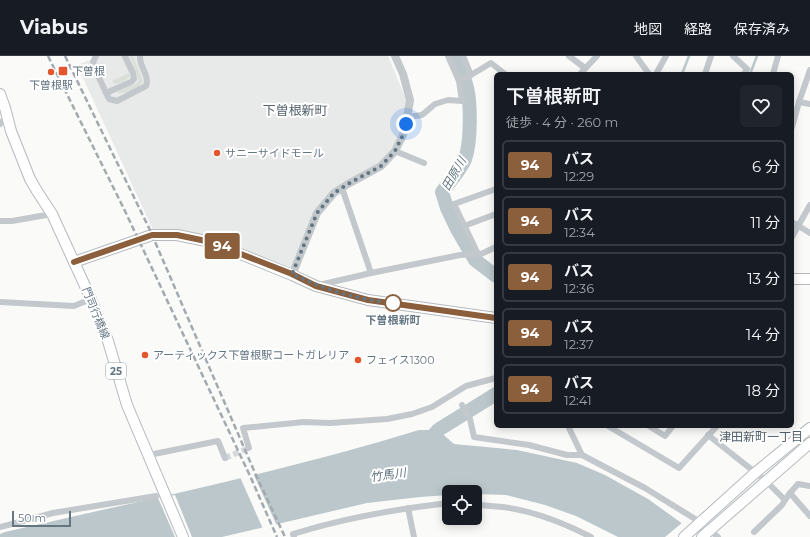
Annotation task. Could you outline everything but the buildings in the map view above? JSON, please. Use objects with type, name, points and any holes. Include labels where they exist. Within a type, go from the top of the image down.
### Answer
[{"type":"main road","name":"門司行橋線","points":[[0,94],[3,120],[11,131],[30,179],[52,214],[91,299],[108,341],[127,405],[183,537]]},
{"type":"main road","points":[[74,262],[152,235],[190,237],[212,243],[292,274],[316,286],[368,300],[494,318]]},
{"type":"main road","points":[[794,279],[810,279]]},
{"type":"main road","points":[[684,537],[755,473],[810,428]]},
{"type":"main road","points":[[708,535],[766,481],[810,444]]},
{"type":"street","points":[[96,56],[93,62],[109,99],[117,101],[146,86],[148,80],[141,64],[140,56]]},
{"type":"street","points":[[106,92],[131,82],[134,78],[125,56]]},
{"type":"street","points":[[292,274],[317,213],[334,193],[381,166],[395,151],[403,135],[408,117],[410,100],[408,87],[395,56]]},
{"type":"street","points":[[408,117],[422,115],[435,104],[448,100],[462,101],[460,81],[448,56]]},
{"type":"street","points":[[464,56],[470,76]]},
{"type":"street","points":[[569,56],[585,68]]},
{"type":"street","points":[[582,72],[597,56]]},
{"type":"street","points":[[636,56],[648,72]]},
{"type":"street","points":[[657,72],[666,56]]},
{"type":"street","points":[[706,72],[711,56]]},
{"type":"street","points":[[734,56],[747,69],[745,72]]},
{"type":"street","points":[[774,72],[778,56]]},
{"type":"street","points":[[460,81],[491,63],[502,72]]},
{"type":"street","points":[[794,120],[810,70]]},
{"type":"street","points":[[799,102],[810,104]]},
{"type":"street","points":[[395,151],[424,163]]},
{"type":"street","points":[[342,188],[371,273]]},
{"type":"street","points":[[478,254],[454,204],[494,190]]},
{"type":"street","points":[[794,234],[810,205]]},
{"type":"street","points":[[0,220],[12,221],[52,214]]},
{"type":"street","points":[[464,226],[494,215]]},
{"type":"street","points":[[794,223],[810,233]]},
{"type":"street","points":[[316,286],[371,273],[468,254],[481,254],[494,248]]},
{"type":"street","points":[[0,302],[74,306],[91,299]]},
{"type":"street","points":[[249,448],[244,428],[304,422],[330,423],[387,419],[412,414],[432,407],[466,386],[494,379]]},
{"type":"street","points":[[462,405],[470,419],[474,437],[530,445],[567,455],[582,455],[646,488],[698,524],[708,535]]},
{"type":"street","points":[[569,428],[582,455]]},
{"type":"street","points":[[611,428],[678,468],[714,428]]},
{"type":"street","points":[[652,428],[665,436],[671,428]]},
{"type":"street","points":[[708,435],[766,481],[785,500]]},
{"type":"street","points":[[149,455],[218,441],[225,458]]},
{"type":"street","points":[[754,532],[782,505],[798,484],[810,486]]},
{"type":"street","points":[[790,493],[810,516]]},
{"type":"street","points":[[0,527],[53,513],[156,496]]},
{"type":"street","points":[[294,537],[293,534],[319,526],[392,510],[442,504]]},
{"type":"street","points":[[482,505],[504,507],[550,519],[591,537]]},
{"type":"street","points":[[408,508],[414,537]]},
{"type":"shaded area","points":[[100,56],[388,56],[406,99],[405,120],[397,141],[378,165],[356,177],[312,215],[289,271],[188,233],[154,232],[77,65]]},
{"type":"shaded area","points":[[121,56],[123,56],[128,66],[130,74],[127,80],[115,84],[112,81],[129,73]]},
{"type":"shaded area","points":[[130,56],[133,56],[143,81],[139,86],[132,90],[125,93],[118,93],[117,92],[139,81]]},
{"type":"water","name":"竹馬川","points":[[419,430],[438,430],[454,444],[517,450],[577,463],[605,475],[648,499],[701,537],[618,537],[576,516],[545,505],[506,495],[482,494],[482,485],[442,485],[442,495],[367,503],[222,537],[0,537],[0,534],[5,532],[161,497],[368,445]]},
{"type":"pier","points":[[253,473],[277,526],[263,529],[240,477]]},
{"type":"pier","points":[[175,495],[192,537],[175,537],[158,498]]},
{"type":"pier","points":[[683,522],[702,535],[703,537],[665,537]]},
{"type":"waterway","name":"田原川","points":[[454,56],[467,88],[470,124],[465,159],[458,172],[442,192],[447,208],[457,229],[475,260],[494,274]]},
{"type":"waterway","points":[[683,72],[689,56]]},
{"type":"waterway","points":[[751,72],[757,56]]},
{"type":"waterway","name":"田原川","points":[[426,444],[438,430],[494,395]]},
{"type":"tunnel","points":[[225,458],[249,448]]},
{"type":"railway","points":[[48,56],[124,209],[251,478],[277,537]]},
{"type":"railway","points":[[65,56],[149,228],[255,473],[285,537]]},
{"type":"bus line","name":"94","points":[[74,262],[152,235],[177,235],[206,241],[292,274],[316,286],[368,300],[494,318]]},
{"type":"place","name":"下曽根","points":[[63,71]]},
{"type":"place","name":"下曽根駅","points":[[51,72]]},
{"type":"place","name":"サニーサイドモール","points":[[217,153]]},
{"type":"place","name":"下曽根新町","points":[[393,303]]},
{"type":"place","name":"アーティックス下曽根駅コートガレリア","points":[[145,355]]},
{"type":"place","name":"フェイス1300","points":[[358,360]]},
{"type":"district","name":"下曽根新町","points":[[295,110]]},
{"type":"district","name":"津田新町一丁目","points":[[761,437]]},
{"type":"route","points":[[393,303],[368,300],[316,286],[292,274],[317,213],[322,206],[334,193],[381,166],[395,151],[403,135],[406,124]]}]
